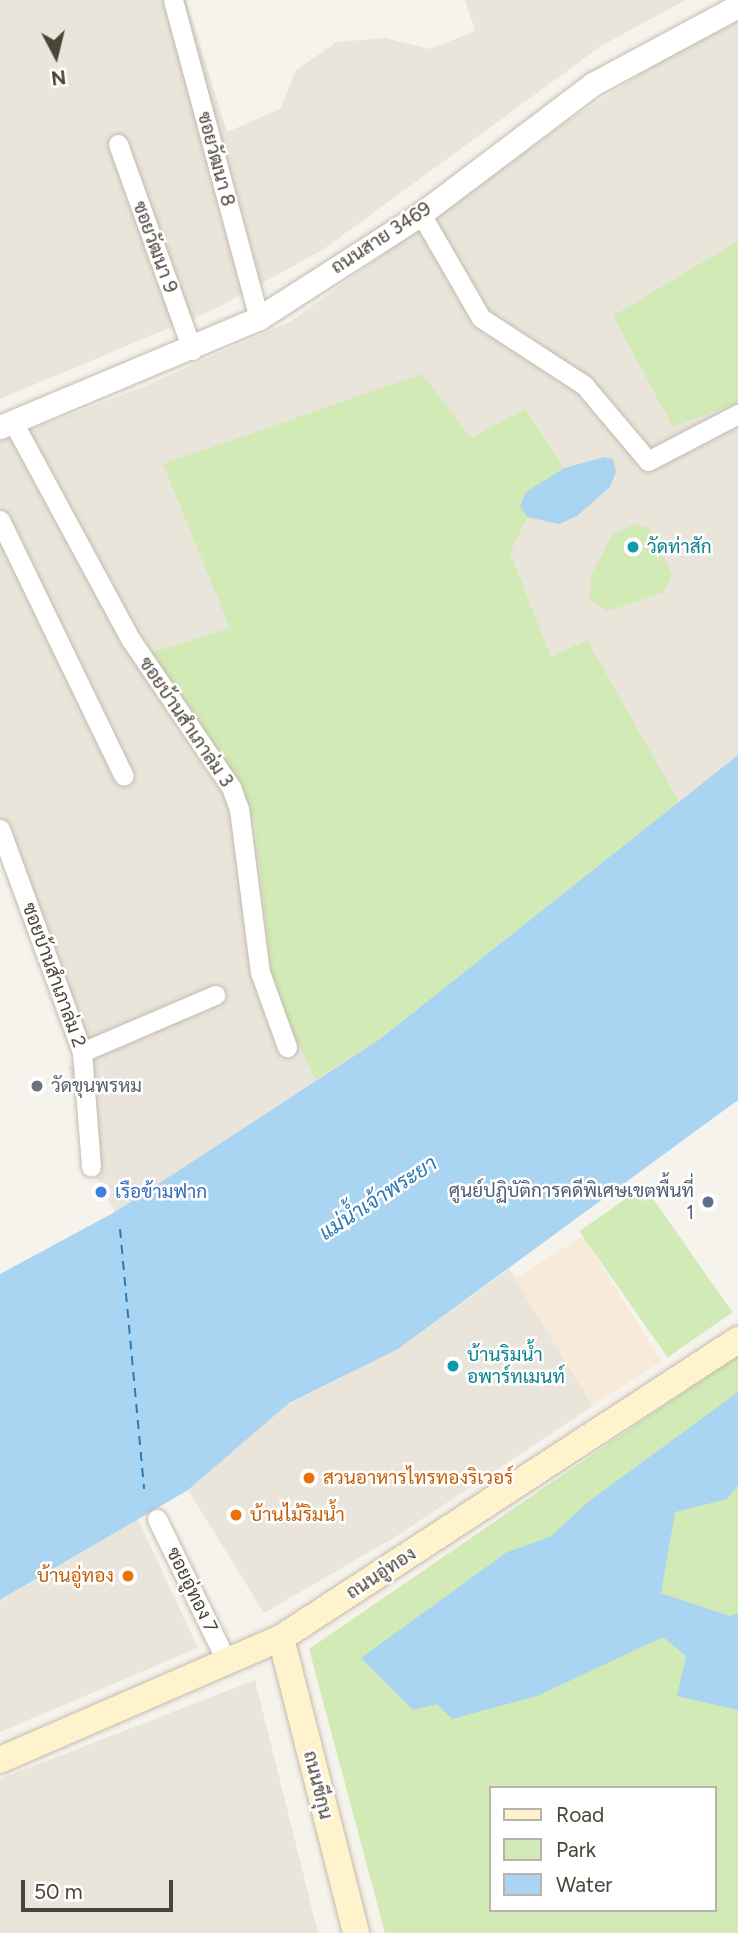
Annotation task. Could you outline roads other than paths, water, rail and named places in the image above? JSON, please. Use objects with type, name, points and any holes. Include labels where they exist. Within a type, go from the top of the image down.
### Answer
[{"type":"main road","name":"ถนนอู่ทอง","points":[[0,1760],[281,1638],[738,1340]]},
{"type":"main road","name":"ถนนชีกุน","points":[[281,1638],[356,1933]]},
{"type":"street","name":"ซอยวัฒนา 8","points":[[173,0],[258,318]]},
{"type":"street","name":"ถนนสาย 3469","points":[[7,424],[192,350],[258,318],[421,214],[593,84],[738,6]]},
{"type":"street","name":"ซอยวัฒนา 9","points":[[118,144],[192,350]]},
{"type":"street","points":[[421,214],[481,318],[584,385],[648,461],[738,414]]},
{"type":"street","name":"ซอยบ้านสำเภาล่ม 3","points":[[7,424],[131,640],[231,787],[239,808],[260,972],[288,1047]]},
{"type":"street","points":[[0,520],[124,776]]},
{"type":"street","name":"ซอยบ้านสำเภาล่ม 2","points":[[2,842],[82,1052],[91,1167]]},
{"type":"street","points":[[82,1052],[215,995]]},
{"type":"street","name":"ซอยอู่ทอง 7","points":[[157,1519],[227,1662]]},
{"type":"water","points":[[605,457],[613,459],[616,472],[610,487],[577,516],[559,524],[527,517],[520,506],[526,492],[564,468]]},
{"type":"water","name":"แม่น้ำเจ้าพระยา","points":[[738,755],[738,1100],[398,1349],[289,1403],[188,1490],[0,1600],[0,1274],[115,1212],[380,1039]]},
{"type":"water","points":[[738,1392],[738,1485],[727,1499],[675,1512],[661,1593],[730,1616],[738,1613],[738,1710],[677,1696],[686,1656],[663,1637],[537,1696],[452,1719],[437,1704],[413,1710],[361,1658],[507,1552],[550,1537],[588,1502]]},
{"type":"place","name":"วัดท่าสัก","points":[[633,547]]},
{"type":"place","name":"วัดขุนพรหม","points":[[37,1086]]},
{"type":"place","name":"เรือข้ามฟาก","points":[[101,1192]]},
{"type":"place","name":"ศูนย์ปฏิบัติการคดีพิเศษเขตพื้นที่ 1","points":[[708,1202]]},
{"type":"place","name":"บ้านริมน้ำ อพาร์ทเมนท์","points":[[453,1366]]},
{"type":"place","name":"สวนอาหารไทรทองริเวอร์","points":[[309,1478]]},
{"type":"place","name":"บ้านไม้ริมน้ำ","points":[[236,1515]]},
{"type":"place","name":"บ้านอู่ทอง","points":[[128,1576]]}]
